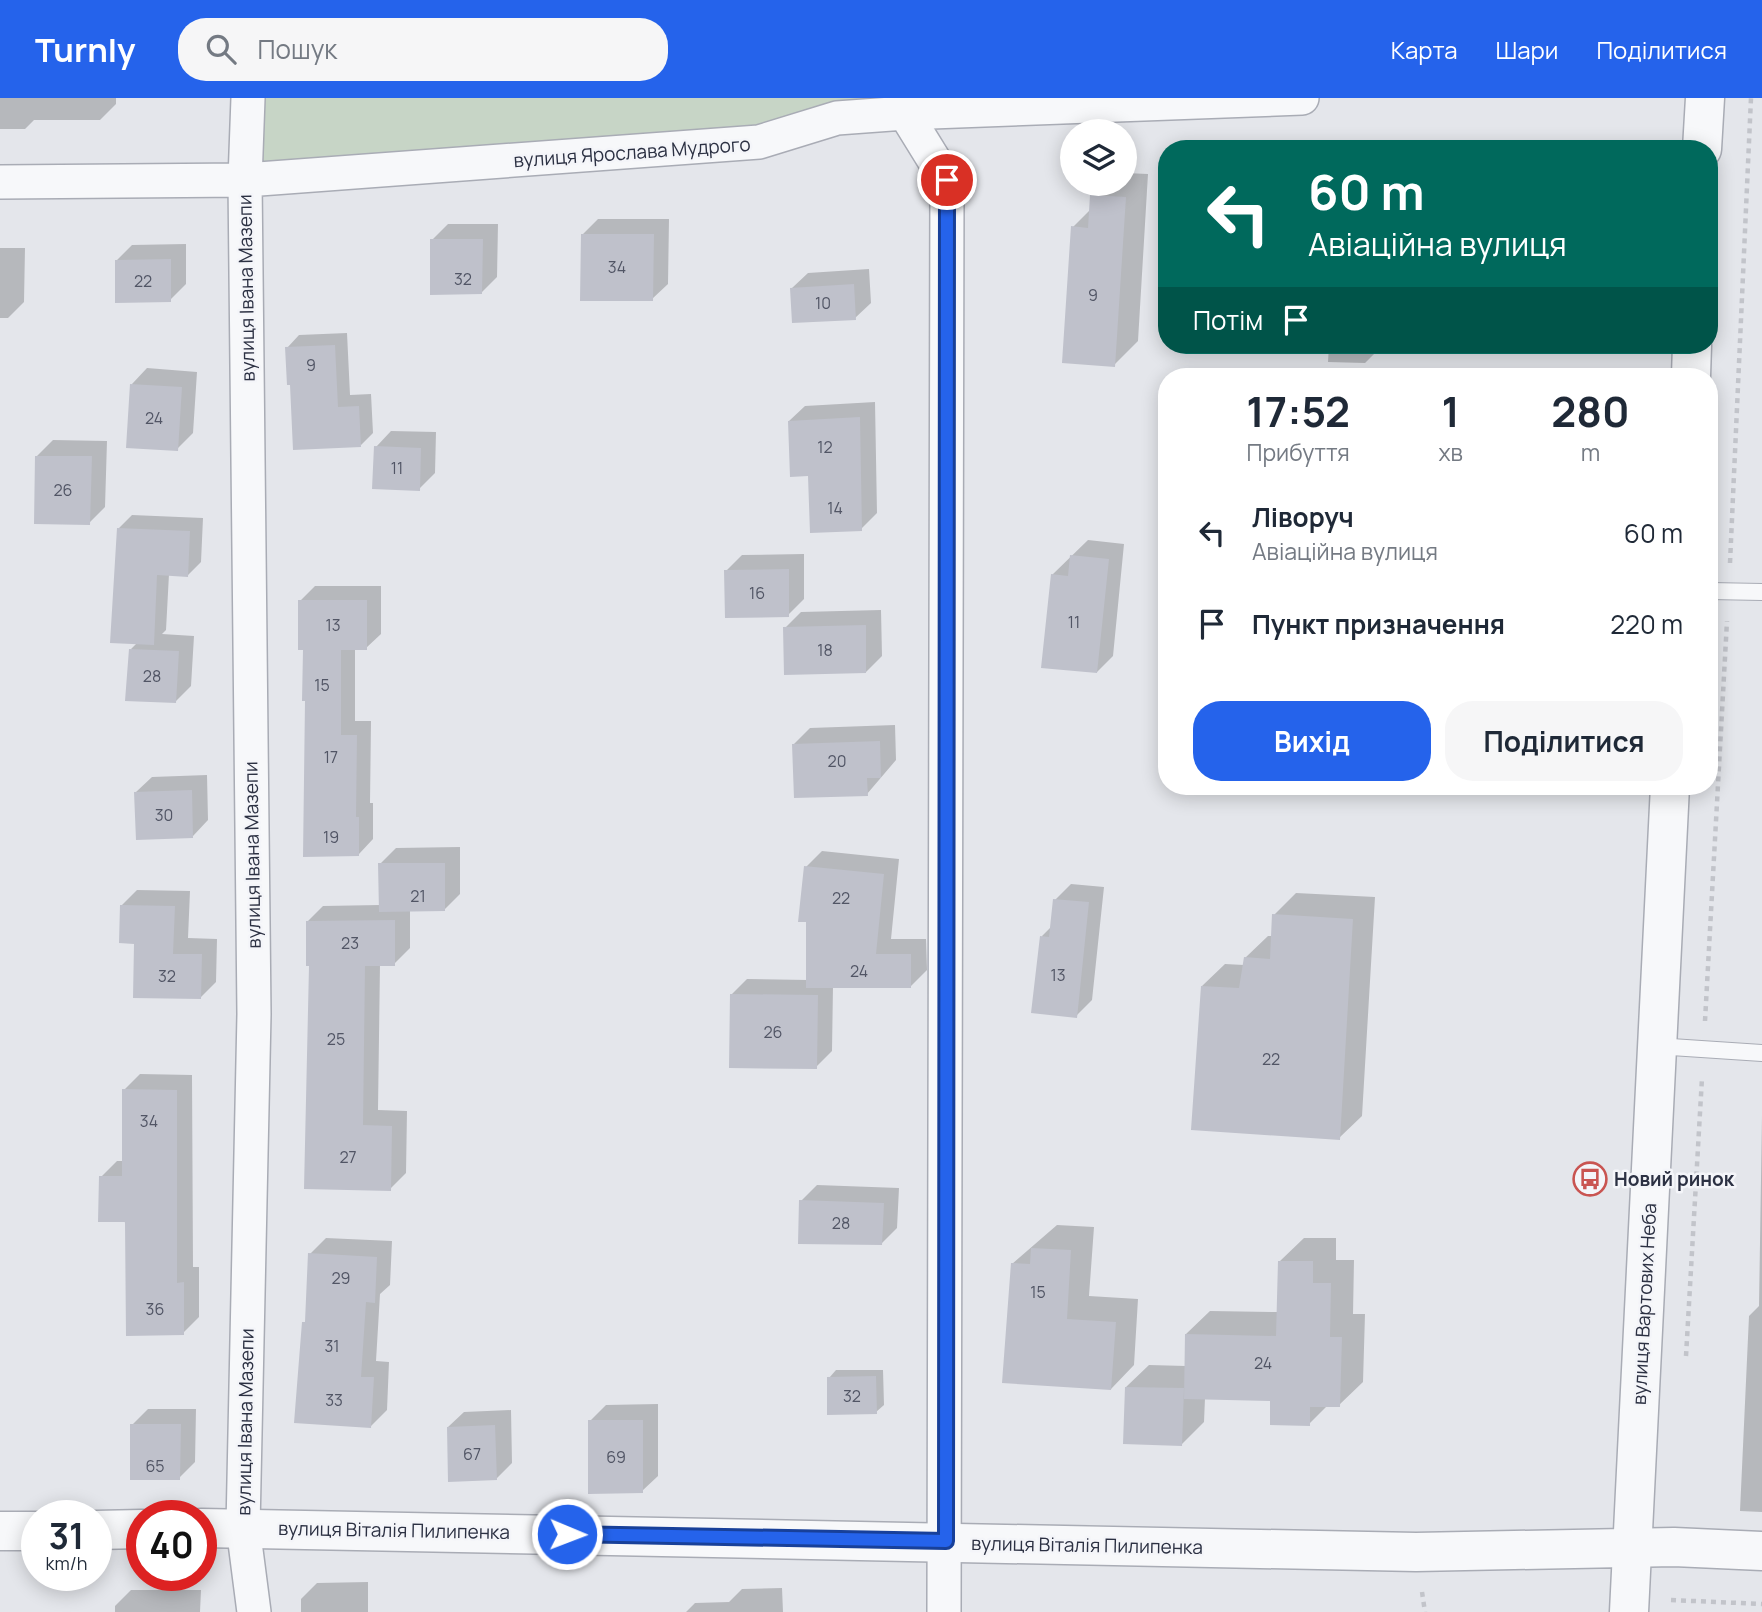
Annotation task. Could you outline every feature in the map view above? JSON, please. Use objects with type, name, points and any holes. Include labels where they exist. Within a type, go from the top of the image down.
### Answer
[{"type":"street","name":"вулиця Івана Мазепи","points":[[248,98],[245,180],[254,1014],[243,1527],[254,1612]]},
{"type":"street","name":"вулиця Ярослава Мудрого","points":[[0,182],[245,180],[759,142],[837,118],[904,105],[1302,98]]},
{"type":"street","points":[[1698,98],[1725,98]]},
{"type":"street","points":[[1703,140],[1705,98]]},
{"type":"street","points":[[904,105],[947,180],[944,1612]]},
{"type":"street","name":"вулиця Вартових Неба","points":[[1629,1612],[1670,795]]},
{"type":"street","name":"вулиця Віталія Пилипенка","points":[[217,1528],[1416,1552],[1674,1547],[1762,1551]]},
{"type":"street","points":[[0,1531],[21,1531]]},
{"type":"lane","points":[[1718,591],[1762,592]]},
{"type":"lane","points":[[1657,1046],[1762,1053]]},
{"type":"path","points":[[1718,774],[1751,98]]},
{"type":"path","points":[[1686,1364],[1717,795]]},
{"type":"path","points":[[1674,1547],[1670,1600],[1762,1604]]},
{"type":"green space","points":[[261,98],[874,98],[833,105],[755,128],[257,166]]},
{"type":"building","points":[[1090,196],[1126,197],[1115,367],[1062,363],[1071,226],[1088,228]]},
{"type":"building","points":[[581,234],[654,234],[653,301],[580,301]]},
{"type":"building","points":[[430,239],[483,239],[482,294],[430,295]]},
{"type":"building","points":[[171,259],[171,302],[115,303],[115,260]]},
{"type":"building","points":[[854,284],[856,320],[792,323],[790,288]]},
{"type":"building","points":[[335,345],[338,407],[359,406],[361,447],[293,450],[285,347]]},
{"type":"building","points":[[130,384],[182,387],[178,451],[126,448]]},
{"type":"building","points":[[860,417],[862,531],[810,533],[808,476],[790,477],[788,421]]},
{"type":"building","points":[[374,446],[421,448],[420,491],[372,489]]},
{"type":"building","points":[[35,456],[92,456],[90,525],[34,524]]},
{"type":"building","points":[[117,528],[190,531],[188,577],[157,575],[154,645],[110,643]]},
{"type":"building","points":[[1070,555],[1109,559],[1097,673],[1041,668],[1051,574],[1068,576]]},
{"type":"building","points":[[789,569],[789,617],[725,618],[724,570]]},
{"type":"building","points":[[298,600],[367,600],[367,650],[341,650],[341,735],[357,735],[356,817],[359,817],[359,856],[303,857],[305,701],[302,701],[303,650],[298,650]]},
{"type":"building","points":[[866,625],[866,673],[784,675],[783,627]]},
{"type":"building","points":[[129,649],[179,651],[176,703],[125,701]]},
{"type":"building","points":[[880,741],[881,778],[867,778],[868,796],[794,798],[792,744]]},
{"type":"building","points":[[192,790],[193,838],[136,840],[134,792]]},
{"type":"building","points":[[378,863],[445,863],[445,911],[379,912]]},
{"type":"building","points":[[804,866],[884,874],[876,954],[911,954],[911,988],[806,988],[806,922],[798,922]]},
{"type":"building","points":[[1053,899],[1089,902],[1077,1018],[1031,1013],[1040,936],[1049,937]]},
{"type":"building","points":[[120,905],[175,906],[173,954],[202,954],[201,999],[133,998],[134,944],[119,943]]},
{"type":"building","points":[[1272,914],[1353,919],[1340,1140],[1191,1130],[1201,986],[1239,988],[1244,957],[1270,959]]},
{"type":"building","points":[[395,920],[395,966],[365,966],[363,1125],[392,1126],[391,1191],[304,1189],[309,966],[306,966],[306,921]]},
{"type":"building","points":[[730,994],[818,995],[817,1069],[729,1068]]},
{"type":"building","points":[[122,1089],[177,1090],[177,1283],[184,1282],[184,1335],[126,1336],[125,1222],[98,1222],[99,1176],[122,1176]]},
{"type":"building","points":[[799,1200],[884,1203],[882,1245],[798,1244]]},
{"type":"building","points":[[1031,1248],[1071,1250],[1067,1319],[1116,1322],[1111,1390],[1002,1383],[1011,1263],[1030,1264]]},
{"type":"building","points":[[308,1253],[377,1257],[375,1303],[366,1302],[361,1377],[374,1377],[371,1428],[294,1423],[302,1322],[305,1322]]},
{"type":"building","points":[[1278,1261],[1313,1261],[1313,1283],[1331,1283],[1330,1337],[1342,1337],[1340,1407],[1310,1407],[1310,1426],[1270,1425],[1270,1401],[1184,1399],[1185,1334],[1276,1336]]},
{"type":"building","points":[[876,1376],[877,1414],[827,1415],[827,1377]]},
{"type":"building","points":[[1125,1387],[1184,1388],[1182,1446],[1123,1444]]},
{"type":"building","points":[[588,1420],[643,1420],[643,1493],[588,1494]]},
{"type":"building","points":[[130,1424],[181,1424],[180,1480],[130,1480]]},
{"type":"building","points":[[495,1425],[497,1480],[448,1482],[447,1427]]},
{"type":"place","name":"Новий ринок","points":[[1590,1179]]},
{"type":"route","points":[[567,1534],[946,1541],[947,180]]}]
